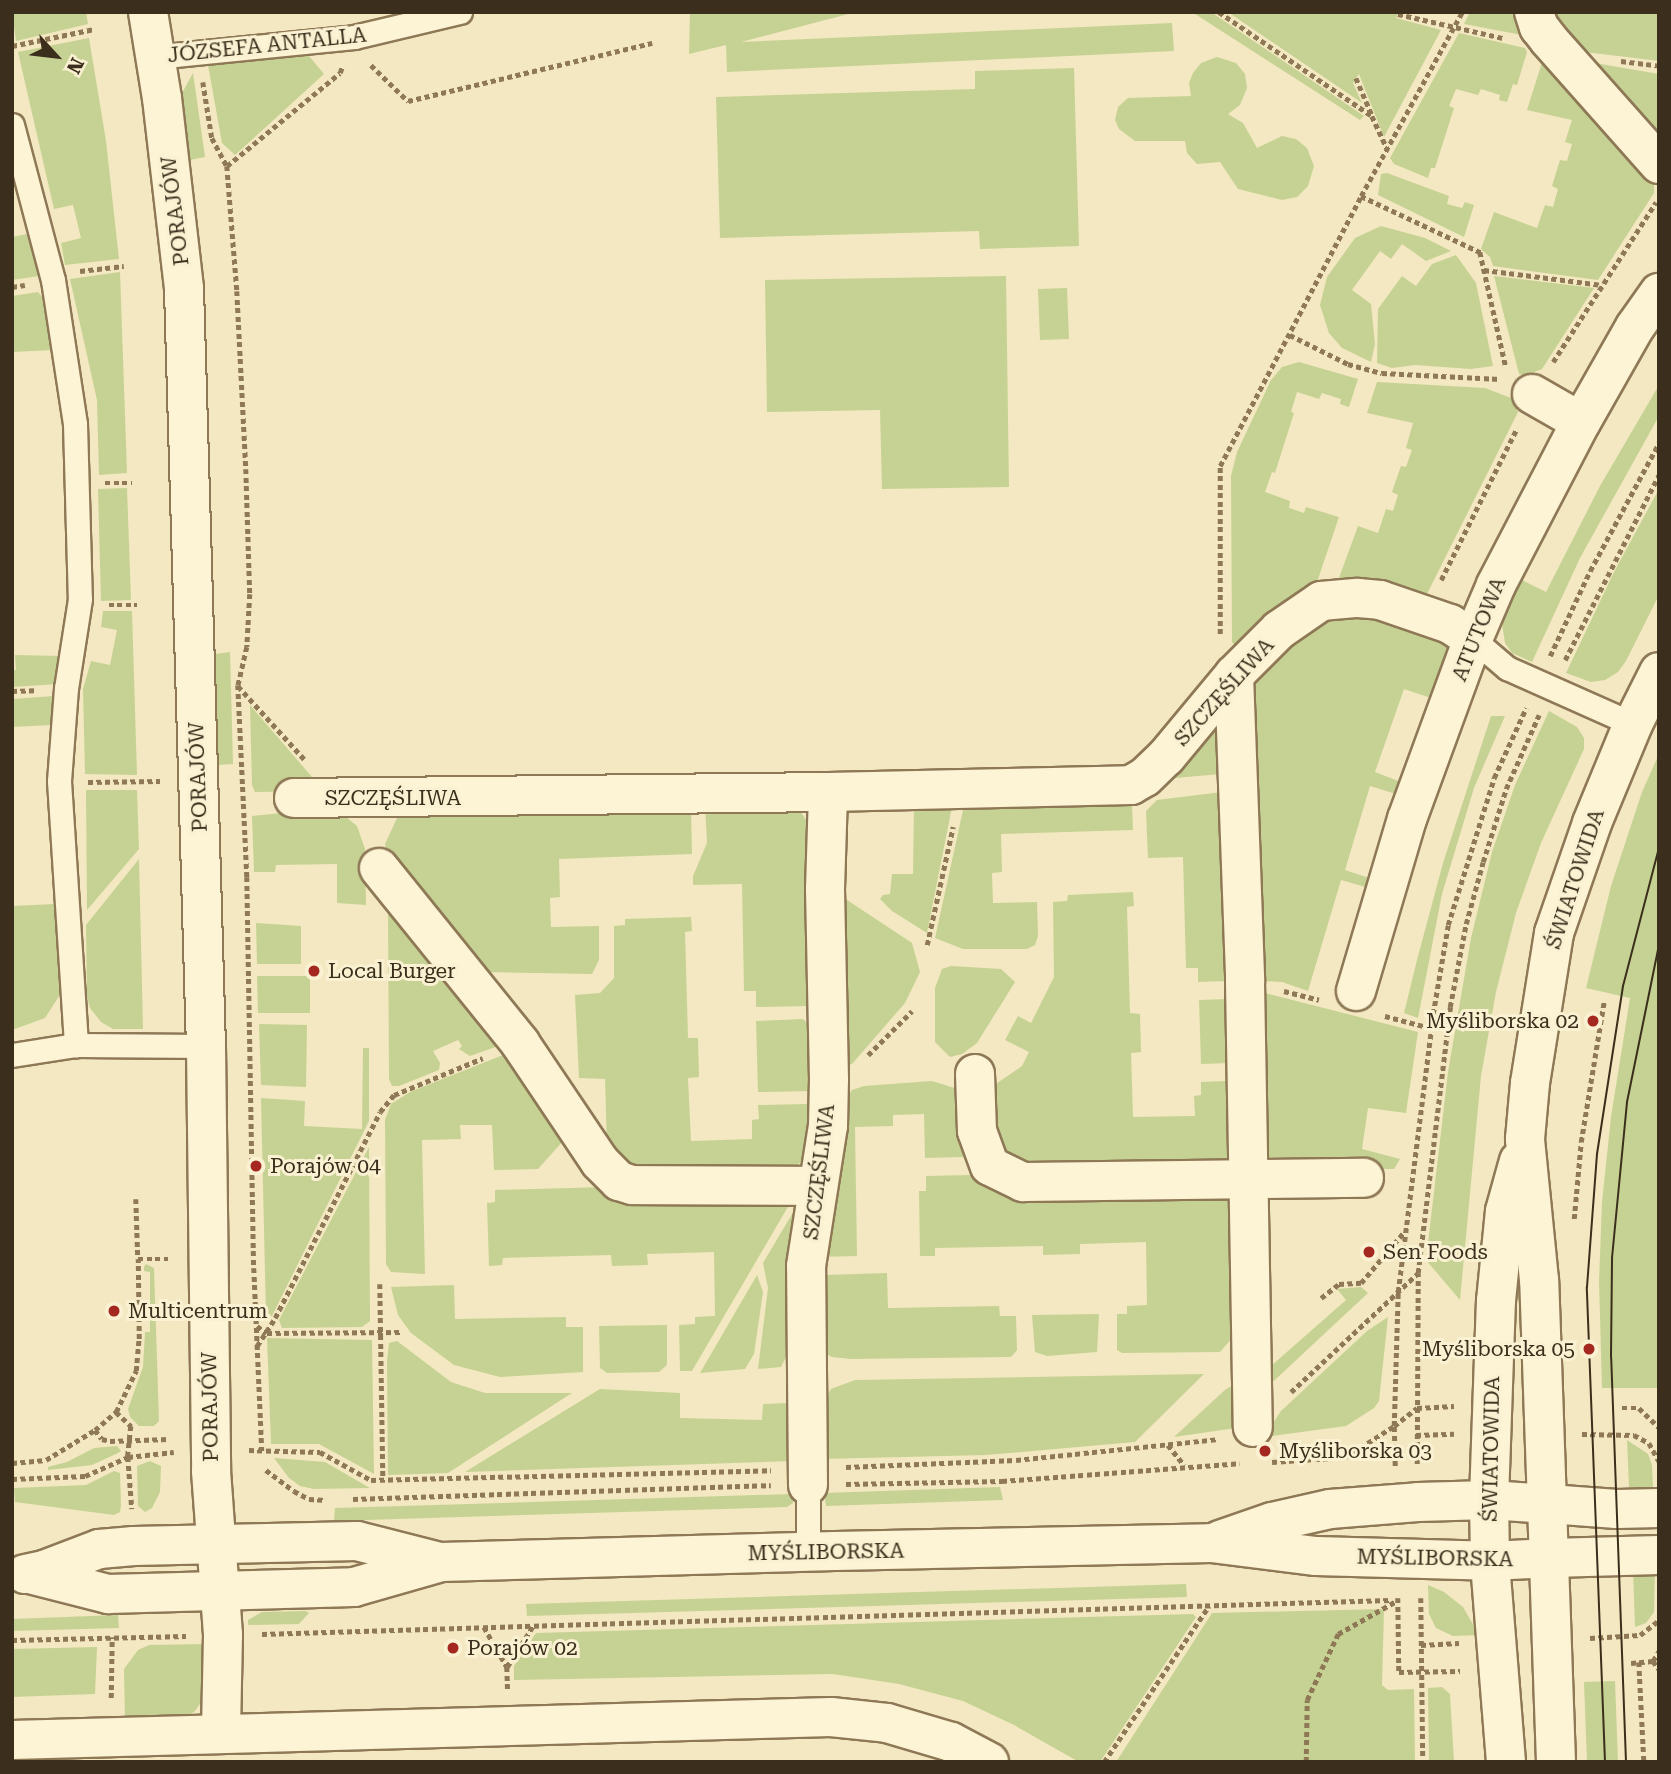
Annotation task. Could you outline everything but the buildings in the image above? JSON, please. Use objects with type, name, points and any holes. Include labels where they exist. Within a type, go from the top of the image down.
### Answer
[{"type":"street","name":"PORAJÓW","points":[[148,12],[184,289],[206,1046],[211,1450],[217,1544]]},
{"type":"street","points":[[1534,12],[1539,27],[1560,53],[1659,164]]},
{"type":"street","name":"ATUTOWA","points":[[1356,990],[1407,819],[1473,639],[1496,585],[1581,422],[1635,327],[1659,293]]},
{"type":"street","points":[[1520,388],[1581,422]]},
{"type":"street","name":"SZCZĘŚLIWA","points":[[294,798],[828,792],[1131,785],[1145,778],[1166,757],[1227,684],[1279,630],[1321,601],[1357,598],[1380,600],[1450,624],[1473,639]]},
{"type":"street","name":"ŚWIATOWIDA","points":[[1506,1762],[1490,1561],[1489,1500],[1496,1301],[1505,1211],[1525,1139],[1539,1010],[1554,933],[1591,823],[1633,724],[1659,672]]},
{"type":"street","points":[[1227,684],[1245,982],[1247,1179],[1256,1451]]},
{"type":"street","name":"SZCZĘŚLIWA","points":[[808,1477],[806,1266],[828,1126],[825,889],[828,792]]},
{"type":"street","points":[[380,868],[520,1043],[600,1162],[619,1181],[632,1185],[817,1186]]},
{"type":"street","points":[[975,1074],[977,1131],[990,1166],[1023,1182],[1363,1178]]},
{"type":"street","name":"ŚWIATOWIDA","points":[[1525,1139],[1539,1280],[1551,1558],[1556,1762]]},
{"type":"street","name":"MYŚLIBORSKA","points":[[1211,1543],[1272,1522],[1330,1509],[1489,1500],[1617,1509],[1659,1508]]},
{"type":"street","name":"MYŚLIBORSKA","points":[[21,1574],[109,1547],[357,1541],[441,1562]]},
{"type":"street","name":"MYŚLIBORSKA","points":[[21,1574],[108,1594],[354,1587],[441,1562],[808,1552],[1211,1543],[1316,1556],[1490,1561],[1659,1555]]},
{"type":"street","points":[[217,1544],[223,1635],[221,1734]]},
{"type":"street","points":[[12,1740],[111,1750],[221,1734],[831,1717],[887,1723],[951,1742],[989,1762]]},
{"type":"lane","name":"JÓZSEFA ANTALLA","points":[[155,57],[354,37],[460,12]]},
{"type":"lane","points":[[12,125],[52,274],[75,424],[80,565],[78,631],[66,688],[59,781],[76,1045]]},
{"type":"lane","name":"SZCZĘŚLIWA","points":[[1473,639],[1507,668],[1633,724]]},
{"type":"lane","points":[[12,1055],[76,1045],[206,1046]]},
{"type":"lane","name":"SZCZĘŚLIWA","points":[[808,1477],[808,1552]]},
{"type":"path","points":[[1219,12],[1372,116]]},
{"type":"path","points":[[1227,684],[1220,466],[1361,196],[1462,12]]},
{"type":"path","points":[[1398,14],[1560,53]]},
{"type":"path","points":[[12,46],[94,29]]},
{"type":"path","points":[[354,37],[368,63],[408,101],[652,43]]},
{"type":"path","points":[[227,166],[340,73],[354,37]]},
{"type":"path","points":[[197,52],[212,138],[227,166],[237,291],[250,594],[247,648],[238,685],[256,1347],[262,1451]]},
{"type":"path","points":[[1356,78],[1387,149]]},
{"type":"path","points":[[1361,196],[1480,252],[1483,270],[1520,388]]},
{"type":"path","points":[[1425,614],[1520,388],[1602,285],[1659,198]]},
{"type":"path","points":[[52,274],[124,266]]},
{"type":"path","points":[[1483,270],[1602,285]]},
{"type":"path","points":[[1290,335],[1348,364],[1382,373],[1493,377],[1520,388]]},
{"type":"path","points":[[1550,657],[1590,571],[1659,443]]},
{"type":"path","points":[[1395,1467],[1398,1292],[1448,925],[1494,778],[1659,475]]},
{"type":"path","points":[[238,685],[340,798]]},
{"type":"path","points":[[1417,1463],[1418,1273],[1450,1007],[1466,924],[1506,789],[1545,685]]},
{"type":"path","points":[[59,781],[142,782],[242,778]]},
{"type":"path","points":[[927,944],[961,789]]},
{"type":"path","points":[[1573,1227],[1581,1142],[1604,1001]]},
{"type":"path","points":[[863,1062],[912,1011]]},
{"type":"path","points":[[1404,1021],[1432,1028]]},
{"type":"path","points":[[256,1347],[267,1333],[380,1112],[394,1095],[520,1043]]},
{"type":"path","points":[[12,1463],[46,1460],[95,1430],[117,1412],[136,1371],[139,1339],[136,1199]]},
{"type":"path","points":[[1321,1298],[1339,1284],[1361,1283],[1405,1231]]},
{"type":"path","points":[[138,1259],[168,1259]]},
{"type":"path","points":[[1256,1451],[1418,1273]]},
{"type":"path","points":[[380,1284],[383,1480]]},
{"type":"path","points":[[256,1325],[267,1333],[403,1332]]},
{"type":"path","points":[[12,1479],[85,1476],[128,1457],[211,1450],[320,1452],[365,1479],[383,1480],[808,1477],[1002,1481],[1184,1465],[1256,1451],[1346,1457],[1417,1408],[1462,1406]]},
{"type":"path","points":[[1622,1408],[1639,1408],[1659,1427]]},
{"type":"path","points":[[117,1412],[131,1426],[128,1457]]},
{"type":"path","points":[[1653,1421],[1659,1414]]},
{"type":"path","points":[[95,1430],[102,1439],[169,1439]]},
{"type":"path","points":[[1416,1435],[1452,1434]]},
{"type":"path","points":[[1583,1434],[1634,1435],[1649,1443],[1659,1461]]},
{"type":"path","points":[[266,1470],[309,1499],[327,1500],[808,1477],[1016,1460],[1232,1437],[1256,1451]]},
{"type":"path","points":[[1167,1445],[1184,1465]]},
{"type":"path","points":[[1398,1588],[1399,1672],[1467,1670]]},
{"type":"path","points":[[1421,1592],[1423,1762]]},
{"type":"path","points":[[12,1640],[1398,1600]]},
{"type":"path","points":[[1306,1762],[1307,1700],[1338,1634],[1398,1600]]},
{"type":"path","points":[[1104,1762],[1209,1605]]},
{"type":"path","points":[[1591,1638],[1640,1636],[1659,1620]]},
{"type":"path","points":[[508,1667],[533,1625]]},
{"type":"path","points":[[484,1627],[508,1667],[510,1727]]},
{"type":"path","points":[[111,1637],[111,1750]]},
{"type":"path","points":[[1421,1645],[1472,1643]]},
{"type":"path","points":[[1653,1661],[1659,1651]]},
{"type":"path","points":[[1631,1663],[1653,1661]]},
{"type":"path","points":[[1653,1661],[1659,1669]]},
{"type":"path","points":[[1639,1662],[1644,1762]]},
{"type":"green space","points":[[12,12],[86,12],[88,24],[16,41]]},
{"type":"green space","points":[[690,12],[856,12],[741,42],[1172,23],[1174,51],[727,72],[726,45],[689,54]]},
{"type":"green space","points":[[1192,12],[1211,12],[1364,116],[1360,120]]},
{"type":"green space","points":[[1228,12],[1399,12],[1396,18],[1441,30],[1384,137],[1359,74],[1353,83],[1362,103]]},
{"type":"green space","points":[[1470,12],[1522,12],[1528,36],[1464,24]]},
{"type":"green space","points":[[1546,12],[1659,12],[1659,61],[1577,51]]},
{"type":"green space","points":[[1459,33],[1525,48],[1527,52],[1517,85],[1513,84],[1507,102],[1499,100],[1500,95],[1481,89],[1478,95],[1456,89],[1449,106],[1454,108],[1435,168],[1431,168],[1428,178],[1394,164],[1390,158]]},
{"type":"green space","points":[[89,38],[106,141],[119,259],[65,265],[61,243],[81,238],[73,205],[54,209],[18,52]]},
{"type":"green space","points":[[309,56],[324,74],[235,155],[222,143],[208,65]]},
{"type":"green space","points":[[1544,56],[1654,178],[1654,193],[1598,280],[1493,266],[1490,257],[1481,249],[1494,212],[1537,228],[1545,205],[1553,207],[1558,189],[1552,186],[1560,160],[1567,161],[1572,144],[1565,142],[1572,120],[1527,110]]},
{"type":"green space","points":[[1217,57],[1236,63],[1245,74],[1247,88],[1240,105],[1228,114],[1243,123],[1257,148],[1282,136],[1296,139],[1307,148],[1314,166],[1308,186],[1297,197],[1282,200],[1238,189],[1220,162],[1197,164],[1187,153],[1185,141],[1135,141],[1119,129],[1115,120],[1118,107],[1128,98],[1191,96],[1189,83],[1193,73],[1201,63]]},
{"type":"green space","points":[[1589,62],[1659,74],[1659,141]]},
{"type":"green space","points":[[1074,68],[1079,246],[980,249],[979,231],[720,238],[716,97],[975,89],[975,71]]},
{"type":"green space","points":[[193,73],[205,157],[190,160],[181,95]]},
{"type":"green space","points":[[1387,173],[1449,196],[1447,204],[1462,208],[1465,202],[1474,205],[1464,237],[1378,195],[1381,174]]},
{"type":"green space","points":[[1381,226],[1425,238],[1451,251],[1426,261],[1402,244],[1391,259],[1380,251],[1352,290],[1371,304],[1375,344],[1371,362],[1342,348],[1329,333],[1320,305],[1327,277],[1355,238]]},
{"type":"green space","points":[[27,234],[39,276],[12,280],[12,237]]},
{"type":"green space","points":[[1456,255],[1476,283],[1493,366],[1471,369],[1415,365],[1392,368],[1377,363],[1378,309],[1402,276],[1416,286],[1432,264]]},
{"type":"green space","points":[[120,272],[127,473],[99,475],[97,400],[70,279]]},
{"type":"green space","points":[[1006,276],[1009,487],[882,489],[880,410],[767,412],[765,280]]},
{"type":"green space","points":[[1494,276],[1594,288],[1542,369],[1527,375],[1519,374]]},
{"type":"green space","points":[[1067,288],[1069,339],[1040,340],[1038,289]]},
{"type":"green space","points":[[38,292],[45,300],[53,350],[12,352],[12,296]]},
{"type":"green space","points":[[1299,362],[1358,379],[1349,407],[1340,404],[1341,399],[1322,393],[1319,399],[1297,392],[1291,412],[1294,413],[1275,473],[1272,472],[1265,492],[1290,501],[1289,508],[1304,513],[1306,507],[1339,517],[1314,591],[1236,647],[1232,642],[1231,476],[1237,452],[1271,380],[1282,367]]},
{"type":"green space","points":[[1377,382],[1485,388],[1511,398],[1518,412],[1425,598],[1336,586],[1358,526],[1378,533],[1386,509],[1393,511],[1398,495],[1392,492],[1401,466],[1406,467],[1412,450],[1406,448],[1413,423],[1367,413]]},
{"type":"green space","points":[[1659,385],[1659,416],[1580,558],[1532,662],[1512,653],[1505,643],[1501,618],[1520,579],[1546,592],[1600,486]]},
{"type":"green space","points":[[127,488],[131,600],[101,601],[98,489]]},
{"type":"green space","points":[[1659,489],[1659,595],[1626,661],[1618,672],[1605,680],[1591,682],[1566,673],[1614,572]]},
{"type":"green space","points":[[103,611],[132,611],[137,775],[85,774],[83,689],[91,661],[110,665],[117,630],[101,627]]},
{"type":"green space","points":[[1354,613],[1421,627],[1447,645],[1447,659],[1431,698],[1404,689],[1375,772],[1401,782],[1396,794],[1370,786],[1345,870],[1372,879],[1369,888],[1341,880],[1308,991],[1282,982],[1263,981],[1247,686],[1318,619]]},
{"type":"green space","points":[[230,652],[233,764],[218,765],[215,654]]},
{"type":"green space","points":[[15,655],[63,656],[58,684],[12,687],[12,670],[16,670]]},
{"type":"green space","points":[[54,696],[52,725],[12,727],[12,699]]},
{"type":"green space","points":[[250,705],[324,791],[255,792],[252,785]]},
{"type":"green space","points":[[1549,711],[1577,727],[1584,738],[1584,749],[1541,843],[1516,913],[1496,992],[1481,1076],[1460,1300],[1426,1260],[1448,1072],[1471,938],[1492,852],[1515,785]]},
{"type":"green space","points":[[1491,716],[1505,716],[1474,788],[1442,894],[1418,1018],[1404,1013],[1443,863]]},
{"type":"green space","points":[[1212,729],[1219,729],[1221,774],[1175,778],[1173,776]]},
{"type":"green space","points":[[1659,754],[1659,1388],[1602,1388],[1599,1282],[1602,1202],[1611,1117],[1630,998],[1586,988],[1611,886],[1642,792]]},
{"type":"green space","points":[[86,790],[137,790],[139,849],[87,910]]},
{"type":"green space","points":[[1222,792],[1229,981],[1198,982],[1198,968],[1186,968],[1183,857],[1148,858],[1146,811],[1157,800]]},
{"type":"green space","points":[[1123,797],[1132,805],[1133,830],[1001,834],[1002,872],[992,873],[993,903],[1037,902],[1038,936],[1035,945],[1027,949],[963,949],[935,938],[965,801]]},
{"type":"green space","points":[[953,802],[927,933],[892,911],[880,899],[883,895],[890,894],[892,874],[913,874],[914,804]]},
{"type":"green space","points":[[705,805],[797,806],[808,823],[812,1006],[756,1007],[756,991],[744,991],[742,884],[693,885],[693,876],[707,843]]},
{"type":"green space","points":[[691,808],[692,854],[559,859],[560,897],[550,898],[551,927],[599,926],[599,960],[592,974],[481,972],[387,855],[385,844],[397,818],[408,809]]},
{"type":"green space","points":[[313,810],[340,812],[357,826],[365,849],[366,905],[337,903],[337,864],[276,865],[275,872],[254,872],[252,816]]},
{"type":"green space","points":[[139,859],[143,1029],[113,1029],[101,1022],[90,1008],[87,996],[86,925]]},
{"type":"green space","points":[[1133,892],[1134,906],[1127,907],[1130,1013],[1140,1014],[1141,1052],[1131,1053],[1133,1117],[1195,1116],[1194,1096],[1201,1095],[1201,1082],[1225,1081],[1236,1086],[1231,1166],[1018,1170],[995,1154],[993,1086],[1022,1066],[1029,1052],[1005,1040],[1018,1016],[1031,1023],[1054,977],[1053,902],[1067,901],[1068,895]]},
{"type":"green space","points":[[844,898],[912,943],[920,972],[905,1003],[852,1064],[846,1066]]},
{"type":"green space","points":[[55,904],[61,993],[45,1018],[12,1030],[12,906]]},
{"type":"green space","points":[[392,906],[501,1045],[470,1056],[459,1049],[462,1046],[458,1040],[433,1051],[440,1063],[439,1070],[399,1086],[392,1086],[389,1079],[388,910]]},
{"type":"green space","points":[[691,917],[692,931],[685,932],[688,1038],[698,1038],[699,1077],[688,1078],[691,1141],[752,1139],[752,1120],[759,1119],[758,1105],[807,1104],[814,1107],[806,1157],[786,1176],[646,1179],[607,1146],[605,1079],[579,1078],[575,995],[600,993],[614,978],[614,926],[625,925],[625,919]]},
{"type":"green space","points":[[256,923],[301,926],[301,964],[257,964]]},
{"type":"green space","points":[[951,966],[1001,969],[1015,982],[977,1043],[962,1054],[950,1057],[935,1042],[935,988],[942,969]]},
{"type":"green space","points":[[257,976],[310,976],[310,1013],[258,1013]]},
{"type":"green space","points":[[1261,992],[1418,1032],[1406,1113],[1368,1108],[1362,1149],[1400,1159],[1394,1169],[1264,1168]]},
{"type":"green space","points":[[1228,999],[1229,1063],[1201,1064],[1199,1000]]},
{"type":"green space","points":[[803,1019],[813,1029],[814,1091],[758,1092],[756,1021]]},
{"type":"green space","points":[[259,1024],[307,1025],[306,1087],[261,1085]]},
{"type":"green space","points":[[363,1048],[369,1048],[369,1121],[272,1316],[266,1316],[261,1098],[305,1101],[304,1126],[362,1129]]},
{"type":"green space","points":[[503,1055],[516,1056],[563,1141],[538,1169],[494,1170],[492,1125],[460,1125],[461,1139],[422,1140],[425,1274],[391,1272],[386,1264],[385,1120],[391,1104],[410,1092]]},
{"type":"green space","points":[[932,1081],[958,1089],[967,1150],[963,1157],[925,1158],[924,1114],[893,1115],[893,1126],[855,1127],[857,1256],[819,1257],[843,1104],[852,1090],[864,1086]]},
{"type":"green space","points":[[369,1147],[370,1321],[362,1327],[282,1328],[279,1320]]},
{"type":"green space","points":[[972,1175],[986,1182],[1233,1190],[1241,1328],[1220,1352],[1122,1353],[1117,1350],[1117,1314],[1127,1314],[1127,1306],[1147,1305],[1146,1242],[1080,1244],[1080,1254],[1043,1255],[1043,1246],[935,1248],[935,1256],[920,1256],[919,1191],[926,1191],[926,1176]]},
{"type":"green space","points":[[605,1187],[796,1193],[692,1371],[680,1371],[679,1325],[695,1324],[695,1317],[715,1316],[714,1252],[647,1254],[648,1265],[612,1266],[611,1255],[503,1258],[502,1265],[489,1266],[487,1203],[495,1202],[495,1190]]},
{"type":"green space","points":[[795,1209],[789,1351],[781,1367],[758,1369],[768,1288],[763,1263]]},
{"type":"green space","points":[[146,1264],[154,1268],[159,1421],[154,1426],[139,1426],[130,1417],[128,1409],[143,1367],[145,1332],[150,1332],[150,1272],[144,1271]]},
{"type":"green space","points":[[887,1273],[888,1308],[999,1306],[1000,1316],[1016,1316],[1017,1350],[1011,1357],[851,1359],[832,1357],[823,1352],[815,1282],[826,1275]]},
{"type":"green space","points":[[757,1275],[763,1292],[754,1354],[745,1369],[700,1373]]},
{"type":"green space","points":[[454,1285],[455,1319],[566,1317],[566,1327],[583,1327],[583,1372],[500,1377],[454,1365],[411,1333],[398,1315],[391,1287]]},
{"type":"green space","points":[[1361,1287],[1368,1293],[1262,1392],[1260,1371],[1271,1366],[1346,1300],[1337,1289]]},
{"type":"green space","points":[[1099,1314],[1097,1352],[1047,1356],[1035,1352],[1032,1315]]},
{"type":"green space","points":[[1388,1317],[1379,1401],[1374,1408],[1346,1426],[1264,1437],[1281,1411],[1367,1331]]},
{"type":"green space","points":[[667,1325],[667,1365],[659,1372],[607,1373],[600,1368],[599,1326]]},
{"type":"green space","points":[[267,1338],[372,1340],[374,1474],[319,1444],[271,1444]]},
{"type":"green space","points":[[397,1341],[451,1382],[485,1393],[572,1393],[448,1473],[388,1475],[387,1361],[389,1343]]},
{"type":"green space","points":[[1204,1374],[1135,1442],[986,1455],[821,1459],[822,1405],[831,1389],[855,1380]]},
{"type":"green space","points":[[1243,1380],[1236,1428],[1174,1437],[1226,1389]]},
{"type":"green space","points":[[600,1389],[680,1393],[680,1418],[762,1420],[763,1404],[789,1403],[793,1461],[465,1472]]},
{"type":"green space","points":[[1627,1440],[1648,1454],[1652,1465],[1653,1488],[1629,1487]]},
{"type":"green space","points":[[117,1446],[121,1451],[92,1465],[48,1470],[48,1467],[67,1462],[94,1448]]},
{"type":"green space","points":[[274,1458],[325,1462],[370,1488],[314,1489],[300,1486],[289,1478]]},
{"type":"green space","points":[[150,1461],[161,1466],[160,1492],[152,1508],[145,1512],[138,1506],[137,1466]]},
{"type":"green space","points":[[114,1471],[120,1473],[121,1505],[120,1512],[114,1515],[15,1502],[14,1488],[86,1485]]},
{"type":"green space","points":[[1000,1487],[1003,1500],[826,1506],[824,1493]]},
{"type":"green space","points":[[792,1494],[793,1503],[787,1507],[334,1521],[335,1508]]},
{"type":"green space","points":[[1655,1568],[1654,1612],[1646,1623],[1635,1627],[1633,1570]]},
{"type":"green space","points":[[1186,1584],[1187,1597],[527,1616],[526,1604]]},
{"type":"green space","points":[[1428,1585],[1444,1592],[1463,1607],[1479,1635],[1453,1636],[1436,1628],[1429,1614]]},
{"type":"green space","points":[[1384,1609],[1382,1685],[1388,1690],[1414,1689],[1415,1762],[1116,1762],[1212,1613]]},
{"type":"green space","points":[[262,1612],[309,1613],[299,1624],[248,1625],[248,1620]]},
{"type":"green space","points":[[1193,1614],[1196,1617],[1100,1762],[1079,1762],[1014,1725],[963,1701],[899,1684],[833,1674],[514,1680],[514,1666],[536,1633]]},
{"type":"green space","points":[[118,1615],[119,1628],[12,1631],[12,1619]]},
{"type":"green space","points":[[207,1644],[206,1695],[195,1711],[188,1716],[125,1722],[124,1669],[138,1650],[149,1645]]},
{"type":"green space","points":[[97,1647],[95,1694],[12,1697],[12,1649]]},
{"type":"green space","points":[[1615,1681],[1618,1762],[1587,1762],[1584,1682]]},
{"type":"green space","points":[[1442,1687],[1450,1694],[1454,1762],[1429,1762],[1428,1688]]},
{"type":"tram line","points":[[1605,1762],[1587,1287],[1597,1154],[1623,986],[1659,848]]},
{"type":"tram line","points":[[1626,1762],[1611,1357],[1612,1258],[1627,1102],[1659,945]]},
{"type":"place","name":"Local Burger","points":[[314,971]]},
{"type":"place","name":"Myśliborska 02","points":[[1593,1021]]},
{"type":"place","name":"Porajów 04","points":[[256,1166]]},
{"type":"place","name":"Sen Foods","points":[[1369,1252]]},
{"type":"place","name":"Multicentrum","points":[[114,1311]]},
{"type":"place","name":"Myśliborska 05","points":[[1589,1349]]},
{"type":"place","name":"Myśliborska 03","points":[[1265,1451]]},
{"type":"place","name":"Porajów 02","points":[[453,1648]]}]
